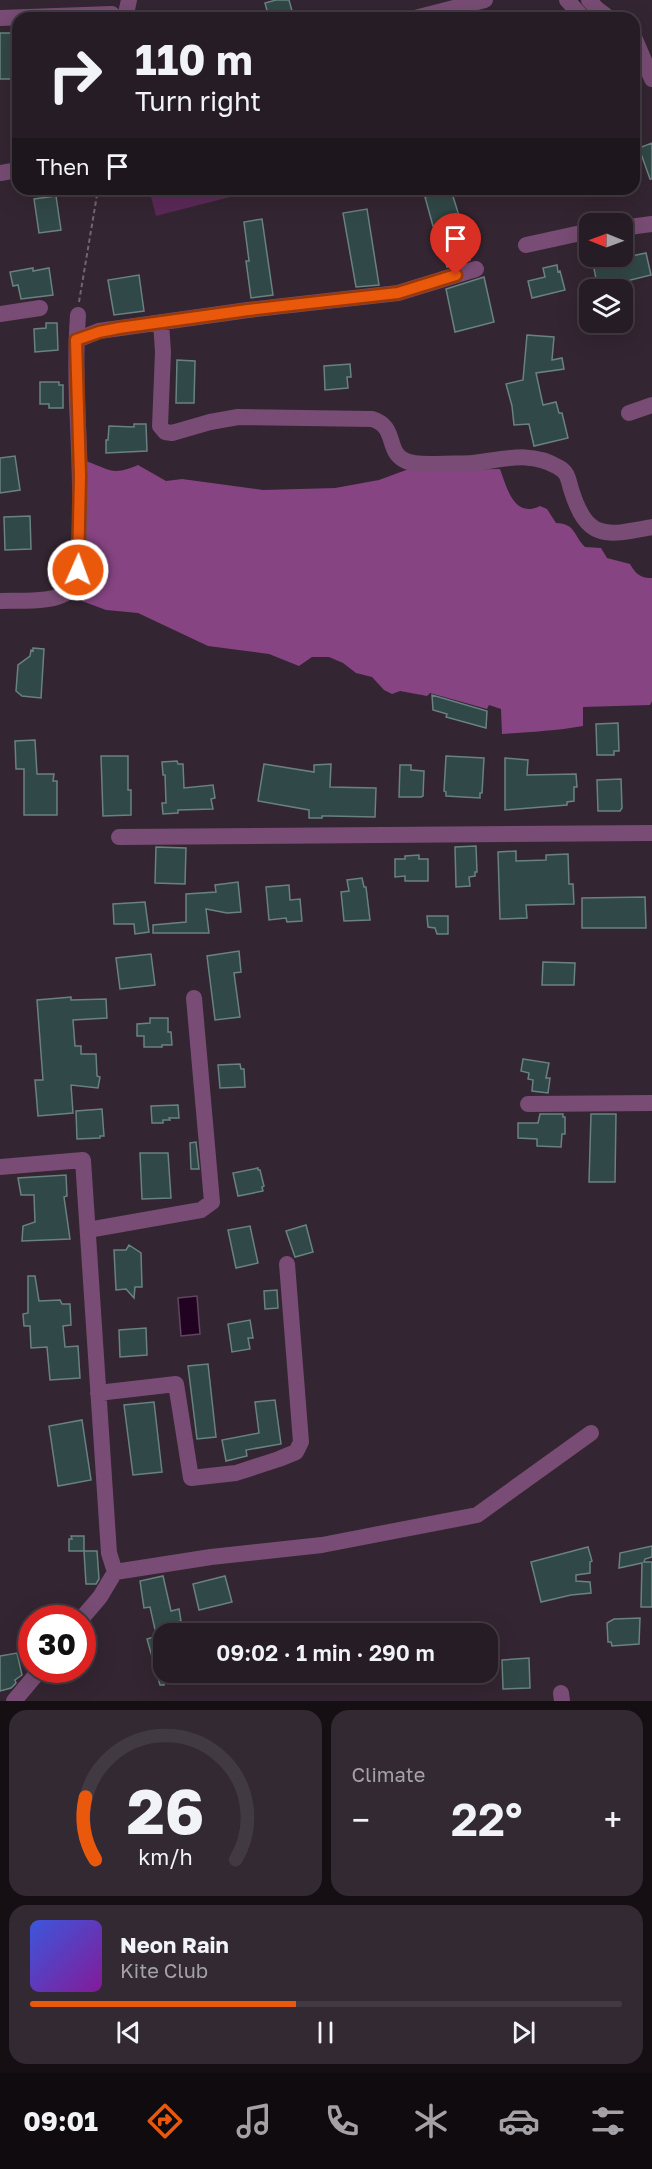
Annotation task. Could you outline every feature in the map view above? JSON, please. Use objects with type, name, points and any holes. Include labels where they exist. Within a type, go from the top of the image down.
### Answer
[{"type":"street","points":[[446,12],[484,0]]},
{"type":"street","points":[[567,0],[578,12]]},
{"type":"street","points":[[589,0],[601,12]]},
{"type":"street","points":[[640,51],[652,78]]},
{"type":"street","points":[[633,227],[652,224]]},
{"type":"street","points":[[526,245],[579,233]]},
{"type":"street","points":[[76,340],[99,332],[161,322],[398,293],[476,269]]},
{"type":"street","points":[[0,314],[40,308]]},
{"type":"street","points":[[0,601],[55,598],[70,589],[78,570],[80,476],[76,340],[78,315]]},
{"type":"street","points":[[161,322],[164,352],[160,426],[165,432],[172,433],[238,417],[372,419],[387,428],[395,451],[404,460],[423,464],[473,463],[510,456],[526,457],[556,465],[566,472],[577,508],[590,524],[604,534],[652,527]]},
{"type":"street","points":[[629,413],[652,405]]},
{"type":"street","points":[[119,837],[652,833]]},
{"type":"street","points":[[88,1230],[201,1210],[212,1202],[195,998]]},
{"type":"street","points":[[528,1104],[652,1103]]},
{"type":"street","points":[[0,1167],[83,1160],[109,1553],[115,1572],[93,1605]]},
{"type":"street","points":[[98,1393],[176,1384],[191,1478],[236,1473],[296,1452],[301,1442],[287,1264]]},
{"type":"street","points":[[115,1572],[211,1557],[322,1545],[477,1515],[591,1433]]},
{"type":"street","points":[[14,1701],[29,1683]]},
{"type":"path","points":[[78,315],[82,276],[97,195]]},
{"type":"shaded area","points":[[151,195],[238,195],[156,216]]},
{"type":"shaded area","points":[[86,461],[117,471],[138,465],[166,481],[182,479],[263,490],[335,488],[379,480],[406,470],[500,469],[513,500],[518,505],[531,509],[540,506],[547,509],[556,523],[567,525],[574,531],[585,547],[601,548],[607,558],[630,564],[639,575],[652,578],[652,701],[650,705],[583,707],[583,726],[502,734],[501,709],[489,705],[487,709],[430,693],[427,696],[400,691],[392,694],[384,690],[372,677],[356,673],[343,663],[329,657],[312,657],[299,666],[269,654],[208,646],[138,613],[106,610],[82,601]]},
{"type":"shaded area","points":[[197,1296],[200,1334],[181,1336],[178,1298]]},
{"type":"building","points":[[289,0],[292,12],[267,12],[265,3]]},
{"type":"building","points":[[0,33],[11,33],[11,79],[0,79]]},
{"type":"building","points":[[652,143],[652,179],[650,179],[640,148]]},
{"type":"building","points":[[453,195],[460,219],[433,226],[425,197]]},
{"type":"building","points":[[56,196],[61,230],[39,233],[34,199]]},
{"type":"building","points":[[367,209],[379,285],[356,287],[343,213]]},
{"type":"building","points":[[262,219],[273,295],[251,298],[244,222]]},
{"type":"building","points":[[465,242],[470,260],[447,267],[442,249]]},
{"type":"building","points":[[646,253],[651,275],[633,279],[596,279],[594,267],[633,267],[633,256]]},
{"type":"building","points":[[557,265],[565,290],[532,298],[528,281],[545,277],[543,268]]},
{"type":"building","points":[[33,268],[33,271],[49,268],[53,295],[21,299],[18,285],[13,286],[10,272]]},
{"type":"building","points":[[139,275],[144,311],[114,315],[108,280]]},
{"type":"building","points":[[484,277],[494,322],[455,332],[446,289]]},
{"type":"building","points":[[46,323],[57,323],[58,350],[35,352],[34,329],[46,328]]},
{"type":"building","points":[[527,335],[554,337],[552,360],[562,358],[564,369],[536,373],[543,405],[556,402],[559,413],[562,413],[568,438],[534,446],[529,424],[514,425],[506,384],[523,380]]},
{"type":"building","points":[[177,360],[195,361],[194,403],[176,403]]},
{"type":"building","points":[[350,364],[351,377],[347,377],[348,388],[325,390],[324,366]]},
{"type":"building","points":[[40,382],[59,382],[59,385],[63,385],[63,408],[49,408],[49,404],[40,404]]},
{"type":"building","points":[[134,424],[146,424],[147,451],[106,453],[109,426],[134,427]]},
{"type":"building","points":[[15,456],[20,490],[0,493],[0,458]]},
{"type":"building","points":[[30,516],[31,549],[5,550],[4,517]]},
{"type":"building","points":[[33,648],[44,649],[41,698],[22,696],[16,691],[18,665],[30,656]]},
{"type":"building","points":[[432,695],[487,711],[486,728],[446,717],[447,714],[433,710]]},
{"type":"building","points":[[618,723],[619,751],[614,751],[614,755],[597,755],[596,724]]},
{"type":"building","points":[[35,740],[37,774],[54,774],[53,781],[57,781],[57,815],[24,815],[24,769],[16,769],[15,741]]},
{"type":"building","points":[[101,756],[128,756],[131,815],[103,816]]},
{"type":"building","points":[[446,756],[484,758],[480,798],[446,796],[444,791]]},
{"type":"building","points":[[505,758],[528,760],[527,775],[576,774],[577,787],[574,787],[574,801],[567,802],[567,805],[505,810]]},
{"type":"building","points":[[177,761],[178,764],[183,764],[184,788],[213,785],[215,798],[211,799],[213,809],[178,810],[178,813],[163,814],[162,803],[166,803],[162,762]]},
{"type":"building","points":[[264,764],[314,772],[314,765],[331,764],[330,787],[376,788],[375,817],[322,816],[322,818],[309,818],[309,810],[258,801]]},
{"type":"building","points":[[400,765],[411,765],[411,770],[424,771],[423,796],[399,797]]},
{"type":"building","points":[[621,779],[622,808],[620,811],[598,811],[597,780]]},
{"type":"building","points":[[476,846],[477,872],[475,876],[469,877],[470,886],[456,887],[455,847]]},
{"type":"building","points":[[156,847],[186,848],[185,884],[155,883]]},
{"type":"building","points":[[516,851],[516,861],[546,860],[546,855],[568,854],[569,884],[573,884],[574,904],[526,905],[527,918],[500,919],[498,852]]},
{"type":"building","points":[[419,855],[419,859],[428,859],[428,881],[405,881],[405,876],[395,877],[395,859]]},
{"type":"building","points":[[362,878],[364,887],[366,887],[370,920],[344,921],[341,892],[349,891],[347,880]]},
{"type":"building","points":[[238,882],[241,912],[227,913],[206,909],[209,933],[153,933],[153,925],[186,922],[186,894],[216,892],[215,885]]},
{"type":"building","points":[[289,885],[290,900],[300,899],[302,921],[287,922],[286,918],[269,920],[266,887]]},
{"type":"building","points":[[645,897],[646,928],[582,928],[582,898]]},
{"type":"building","points":[[145,902],[149,932],[135,934],[134,924],[114,924],[113,904]]},
{"type":"building","points":[[427,916],[448,916],[448,934],[437,934],[435,928],[428,927]]},
{"type":"building","points":[[239,951],[241,972],[234,973],[240,1017],[215,1020],[207,956]]},
{"type":"building","points":[[151,954],[155,985],[120,989],[116,958]]},
{"type":"building","points":[[543,962],[575,963],[574,985],[542,985]]},
{"type":"building","points":[[71,997],[71,1000],[106,999],[107,1018],[73,1020],[75,1046],[81,1046],[81,1054],[96,1054],[97,1076],[100,1077],[98,1088],[71,1085],[73,1113],[38,1116],[35,1080],[43,1080],[37,1000]]},
{"type":"building","points":[[150,1018],[168,1018],[168,1032],[171,1032],[172,1045],[144,1047],[144,1036],[137,1036],[137,1024],[150,1023]]},
{"type":"building","points":[[523,1059],[549,1063],[546,1078],[550,1078],[548,1093],[532,1091],[533,1080],[528,1079],[529,1073],[521,1071]]},
{"type":"building","points":[[240,1064],[241,1069],[244,1069],[245,1087],[220,1088],[218,1065]]},
{"type":"building","points":[[178,1105],[179,1118],[169,1118],[170,1120],[163,1120],[163,1123],[152,1123],[151,1106]]},
{"type":"building","points":[[102,1109],[104,1136],[77,1139],[76,1111]]},
{"type":"building","points":[[540,1114],[563,1114],[565,1117],[565,1134],[562,1134],[561,1147],[537,1146],[537,1139],[518,1138],[518,1123],[538,1123]]},
{"type":"building","points":[[591,1114],[616,1114],[615,1182],[589,1182]]},
{"type":"building","points":[[196,1142],[199,1169],[191,1169],[190,1143]]},
{"type":"building","points":[[140,1153],[168,1153],[171,1198],[142,1199]]},
{"type":"building","points":[[258,1168],[264,1186],[263,1191],[238,1196],[233,1173]]},
{"type":"building","points":[[66,1175],[67,1196],[64,1197],[70,1239],[22,1241],[23,1226],[35,1222],[34,1195],[21,1195],[18,1178]]},
{"type":"building","points":[[306,1225],[313,1252],[295,1257],[286,1231]]},
{"type":"building","points":[[250,1226],[258,1263],[236,1268],[228,1230]]},
{"type":"building","points":[[129,1245],[141,1253],[142,1287],[135,1287],[134,1298],[126,1289],[116,1290],[114,1250],[126,1250]]},
{"type":"building","points":[[28,1276],[35,1276],[39,1301],[60,1300],[62,1304],[70,1304],[71,1325],[63,1326],[65,1347],[78,1346],[80,1378],[50,1380],[47,1347],[31,1348],[30,1326],[24,1326],[23,1314],[28,1313]]},
{"type":"building","points":[[277,1290],[278,1308],[265,1309],[264,1291]]},
{"type":"building","points":[[250,1320],[253,1338],[248,1338],[250,1349],[232,1352],[228,1324]]},
{"type":"building","points":[[146,1328],[147,1355],[120,1357],[119,1330]]},
{"type":"building","points":[[208,1364],[216,1437],[197,1439],[188,1366]]},
{"type":"building","points":[[275,1400],[281,1444],[246,1450],[247,1456],[226,1461],[222,1440],[259,1433],[255,1402]]},
{"type":"building","points":[[154,1402],[162,1472],[133,1475],[124,1405]]},
{"type":"building","points":[[82,1420],[91,1480],[58,1486],[49,1426]]},
{"type":"building","points":[[71,1536],[84,1536],[84,1551],[69,1551]]},
{"type":"building","points":[[652,1546],[652,1557],[645,1559],[644,1562],[652,1562],[652,1607],[641,1607],[642,1563],[619,1568],[620,1553]]},
{"type":"building","points":[[588,1547],[592,1561],[590,1562],[590,1573],[576,1575],[576,1581],[590,1582],[591,1593],[541,1602],[531,1562]]},
{"type":"building","points":[[84,1551],[97,1551],[99,1579],[96,1584],[86,1584]]},
{"type":"building","points":[[163,1576],[171,1611],[179,1609],[181,1621],[154,1623],[150,1607],[144,1608],[140,1581]]},
{"type":"building","points":[[225,1576],[232,1602],[199,1610],[193,1584]]},
{"type":"building","points":[[640,1618],[639,1644],[612,1646],[611,1642],[608,1642],[607,1623],[614,1619]]},
{"type":"building","points":[[153,1637],[153,1660],[147,1639]]},
{"type":"building","points":[[17,1653],[18,1678],[11,1688],[0,1691],[0,1656]]},
{"type":"building","points":[[529,1658],[530,1688],[503,1689],[502,1660]]},
{"type":"route","points":[[78,570],[80,476],[76,340],[119,328],[248,310],[398,293],[456,275]]}]
